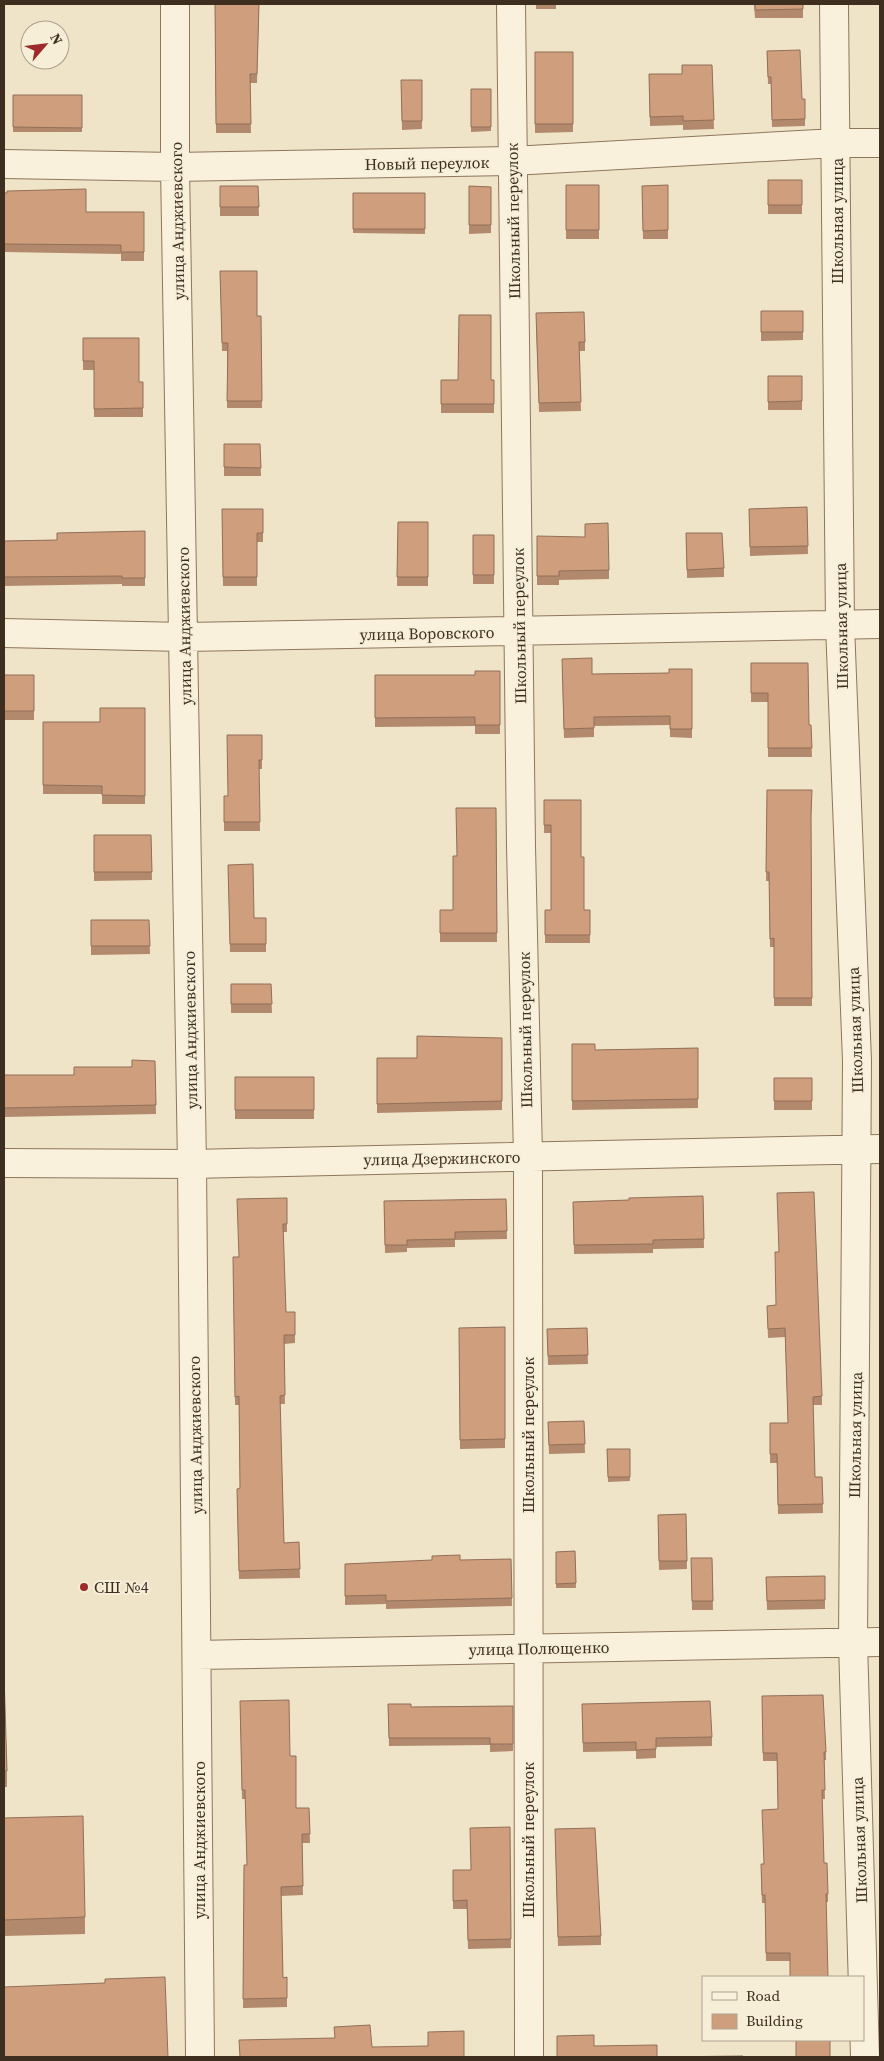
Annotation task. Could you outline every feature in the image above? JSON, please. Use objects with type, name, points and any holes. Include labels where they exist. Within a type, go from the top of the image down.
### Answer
[{"type":"street","name":"улица Анджиевского","points":[[174,4],[192,1164],[200,2057]]},
{"type":"street","name":"Школьный переулок","points":[[511,4],[521,846],[528,1156],[529,2057]]},
{"type":"street","name":"Школьная улица","points":[[834,4],[840,625],[857,1061],[869,1149],[853,1642],[863,1976]]},
{"type":"street","name":"Новый переулок","points":[[4,164],[176,167],[512,161],[836,143],[880,143]]},
{"type":"street","name":"улица Воровского","points":[[4,633],[184,637],[880,624]]},
{"type":"street","name":"улица Дзержинского","points":[[4,1163],[192,1164],[869,1149]]},
{"type":"street","name":"улица Полющенко","points":[[197,1655],[880,1642]]},
{"type":"street","name":"Школьная улица","points":[[864,2022],[865,2057]]},
{"type":"building","points":[[215,4],[259,4],[257,74],[250,74],[251,124],[216,124]]},
{"type":"building","points":[[755,4],[803,4],[803,9],[755,10]]},
{"type":"building","points":[[800,50],[802,99],[805,99],[805,119],[772,120],[771,77],[768,77],[767,51]]},
{"type":"building","points":[[535,52],[573,52],[573,124],[535,124]]},
{"type":"building","points":[[682,65],[712,65],[714,120],[683,121],[683,116],[650,117],[649,74],[682,74]]},
{"type":"building","points":[[401,80],[422,80],[422,121],[402,121]]},
{"type":"building","points":[[471,89],[491,89],[491,127],[471,127]]},
{"type":"building","points":[[13,95],[82,95],[82,128],[13,127]]},
{"type":"building","points":[[768,180],[802,180],[802,205],[768,205]]},
{"type":"building","points":[[566,185],[599,185],[599,230],[566,230]]},
{"type":"building","points":[[668,185],[668,230],[643,231],[642,186]]},
{"type":"building","points":[[220,186],[258,186],[259,207],[220,207]]},
{"type":"building","points":[[469,186],[491,187],[491,225],[469,225]]},
{"type":"building","points":[[86,189],[86,212],[144,212],[144,252],[121,252],[121,245],[4,244],[4,193],[7,193],[7,191]]},
{"type":"building","points":[[353,193],[425,193],[425,229],[353,229]]},
{"type":"building","points":[[220,271],[257,271],[257,316],[261,316],[262,401],[227,401],[228,343],[222,343]]},
{"type":"building","points":[[761,311],[803,311],[803,332],[761,332]]},
{"type":"building","points":[[584,312],[585,342],[579,342],[581,402],[539,403],[536,313]]},
{"type":"building","points":[[459,315],[491,315],[491,380],[494,380],[494,404],[441,404],[441,380],[458,380]]},
{"type":"building","points":[[83,338],[139,338],[139,382],[143,382],[143,408],[94,409],[94,361],[83,361]]},
{"type":"building","points":[[768,376],[802,376],[802,401],[768,402]]},
{"type":"building","points":[[224,444],[260,444],[261,468],[224,467]]},
{"type":"building","points":[[807,507],[808,546],[750,547],[749,509]]},
{"type":"building","points":[[222,509],[263,509],[263,533],[257,533],[257,577],[223,577]]},
{"type":"building","points":[[398,522],[428,522],[428,577],[397,577]]},
{"type":"building","points":[[608,523],[609,570],[559,571],[559,576],[537,576],[537,536],[585,537],[585,524]]},
{"type":"building","points":[[145,531],[145,578],[122,578],[122,576],[4,577],[4,541],[57,540],[57,533]]},
{"type":"building","points":[[686,533],[722,533],[724,568],[687,570]]},
{"type":"building","points":[[473,535],[494,535],[494,575],[473,575]]},
{"type":"building","points":[[592,658],[592,674],[669,673],[669,669],[692,669],[692,729],[670,729],[670,716],[594,717],[594,728],[564,729],[562,659]]},
{"type":"building","points":[[751,663],[808,663],[809,725],[811,725],[812,748],[768,748],[768,693],[751,693]]},
{"type":"building","points":[[475,671],[500,671],[500,725],[475,725],[475,717],[375,718],[375,675],[475,675]]},
{"type":"building","points":[[4,675],[34,675],[34,711],[4,711]]},
{"type":"building","points":[[100,708],[145,708],[145,796],[102,795],[102,786],[43,785],[43,722],[100,722]]},
{"type":"building","points":[[227,735],[262,735],[262,760],[259,760],[260,822],[224,822],[224,796],[228,796]]},
{"type":"building","points":[[767,790],[812,790],[812,998],[774,998],[774,938],[770,939],[769,872],[766,872]]},
{"type":"building","points":[[544,800],[581,800],[581,857],[584,857],[584,910],[590,910],[590,935],[545,935],[545,910],[551,910],[551,825],[544,825]]},
{"type":"building","points":[[456,808],[496,808],[497,933],[440,933],[440,910],[453,910],[453,856],[457,856]]},
{"type":"building","points":[[94,835],[151,835],[152,872],[94,872]]},
{"type":"building","points":[[253,864],[254,918],[266,918],[266,944],[230,944],[228,865]]},
{"type":"building","points":[[91,920],[149,920],[150,946],[91,946]]},
{"type":"building","points":[[231,984],[271,984],[272,1004],[231,1004]]},
{"type":"building","points":[[417,1036],[502,1038],[502,1101],[377,1104],[377,1058],[417,1058]]},
{"type":"building","points":[[572,1044],[595,1044],[595,1050],[698,1048],[698,1099],[572,1101]]},
{"type":"building","points":[[132,1060],[155,1061],[156,1105],[4,1108],[4,1075],[74,1075],[74,1067],[132,1067]]},
{"type":"building","points":[[235,1077],[314,1077],[314,1110],[235,1110]]},
{"type":"building","points":[[774,1078],[812,1078],[812,1101],[774,1101]]},
{"type":"building","points":[[814,1192],[822,1396],[813,1397],[815,1477],[822,1477],[823,1504],[778,1505],[777,1454],[770,1454],[770,1423],[788,1423],[785,1328],[768,1329],[767,1306],[776,1305],[775,1252],[779,1252],[777,1193]]},
{"type":"building","points":[[703,1196],[704,1239],[653,1240],[653,1244],[574,1245],[573,1202]]},
{"type":"building","points":[[287,1198],[287,1224],[283,1224],[286,1312],[295,1312],[295,1335],[284,1335],[285,1395],[280,1396],[284,1543],[299,1542],[300,1569],[239,1571],[237,1489],[240,1488],[239,1396],[235,1397],[233,1257],[239,1257],[237,1199]]},
{"type":"building","points":[[506,1199],[507,1231],[455,1232],[455,1239],[407,1240],[407,1245],[385,1245],[384,1201]]},
{"type":"building","points":[[505,1327],[505,1439],[460,1440],[459,1328]]},
{"type":"building","points":[[587,1328],[588,1355],[548,1356],[547,1329]]},
{"type":"building","points":[[584,1421],[585,1444],[549,1445],[548,1422]]},
{"type":"building","points":[[607,1449],[630,1449],[630,1477],[608,1477]]},
{"type":"building","points":[[686,1514],[687,1561],[659,1561],[658,1515]]},
{"type":"building","points":[[575,1551],[576,1583],[556,1584],[556,1552]]},
{"type":"building","points":[[460,1555],[460,1560],[511,1559],[512,1598],[386,1601],[386,1595],[345,1596],[345,1564],[432,1560],[432,1556]]},
{"type":"building","points":[[691,1558],[712,1558],[713,1601],[692,1601]]},
{"type":"building","points":[[825,1576],[825,1600],[767,1601],[766,1577]]},
{"type":"building","points":[[4,1674],[7,1771],[4,1771]]},
{"type":"building","points":[[823,1695],[826,1752],[824,1752],[825,1790],[822,1790],[824,1863],[827,1863],[828,1894],[826,1894],[828,1976],[790,1976],[790,1953],[766,1953],[765,1895],[762,1895],[761,1864],[764,1864],[762,1810],[778,1809],[777,1753],[763,1753],[762,1696]]},
{"type":"building","points":[[289,1700],[290,1756],[296,1756],[296,1808],[309,1808],[310,1834],[302,1834],[303,1886],[281,1887],[283,1978],[287,1977],[287,1998],[243,1999],[244,1865],[247,1865],[245,1790],[242,1790],[240,1701]]},
{"type":"building","points":[[710,1701],[712,1737],[656,1738],[656,1749],[636,1750],[636,1742],[583,1743],[582,1704]]},
{"type":"building","points":[[388,1704],[411,1704],[411,1707],[513,1706],[513,1744],[490,1744],[490,1738],[389,1738]]},
{"type":"building","points":[[83,1816],[85,1917],[4,1920],[4,1818]]},
{"type":"building","points":[[510,1827],[511,1939],[468,1940],[467,1900],[453,1901],[453,1870],[471,1870],[470,1828]]},
{"type":"building","points":[[595,1828],[601,1936],[558,1937],[555,1829]]},
{"type":"building","points":[[165,1977],[168,2057],[4,2057],[4,1987],[105,1983],[105,1979]]},
{"type":"building","points":[[370,2025],[372,2047],[428,2046],[428,2032],[464,2031],[464,2057],[240,2057],[239,2040],[335,2038],[334,2027]]},
{"type":"building","points":[[594,2035],[594,2046],[657,2045],[657,2057],[557,2057],[557,2036]]},
{"type":"building","points":[[796,2041],[830,2041],[830,2057],[796,2057]]},
{"type":"building","points":[[743,2056],[743,2057],[657,2057]]},
{"type":"place","name":"СШ №4","points":[[84,1587]]}]
